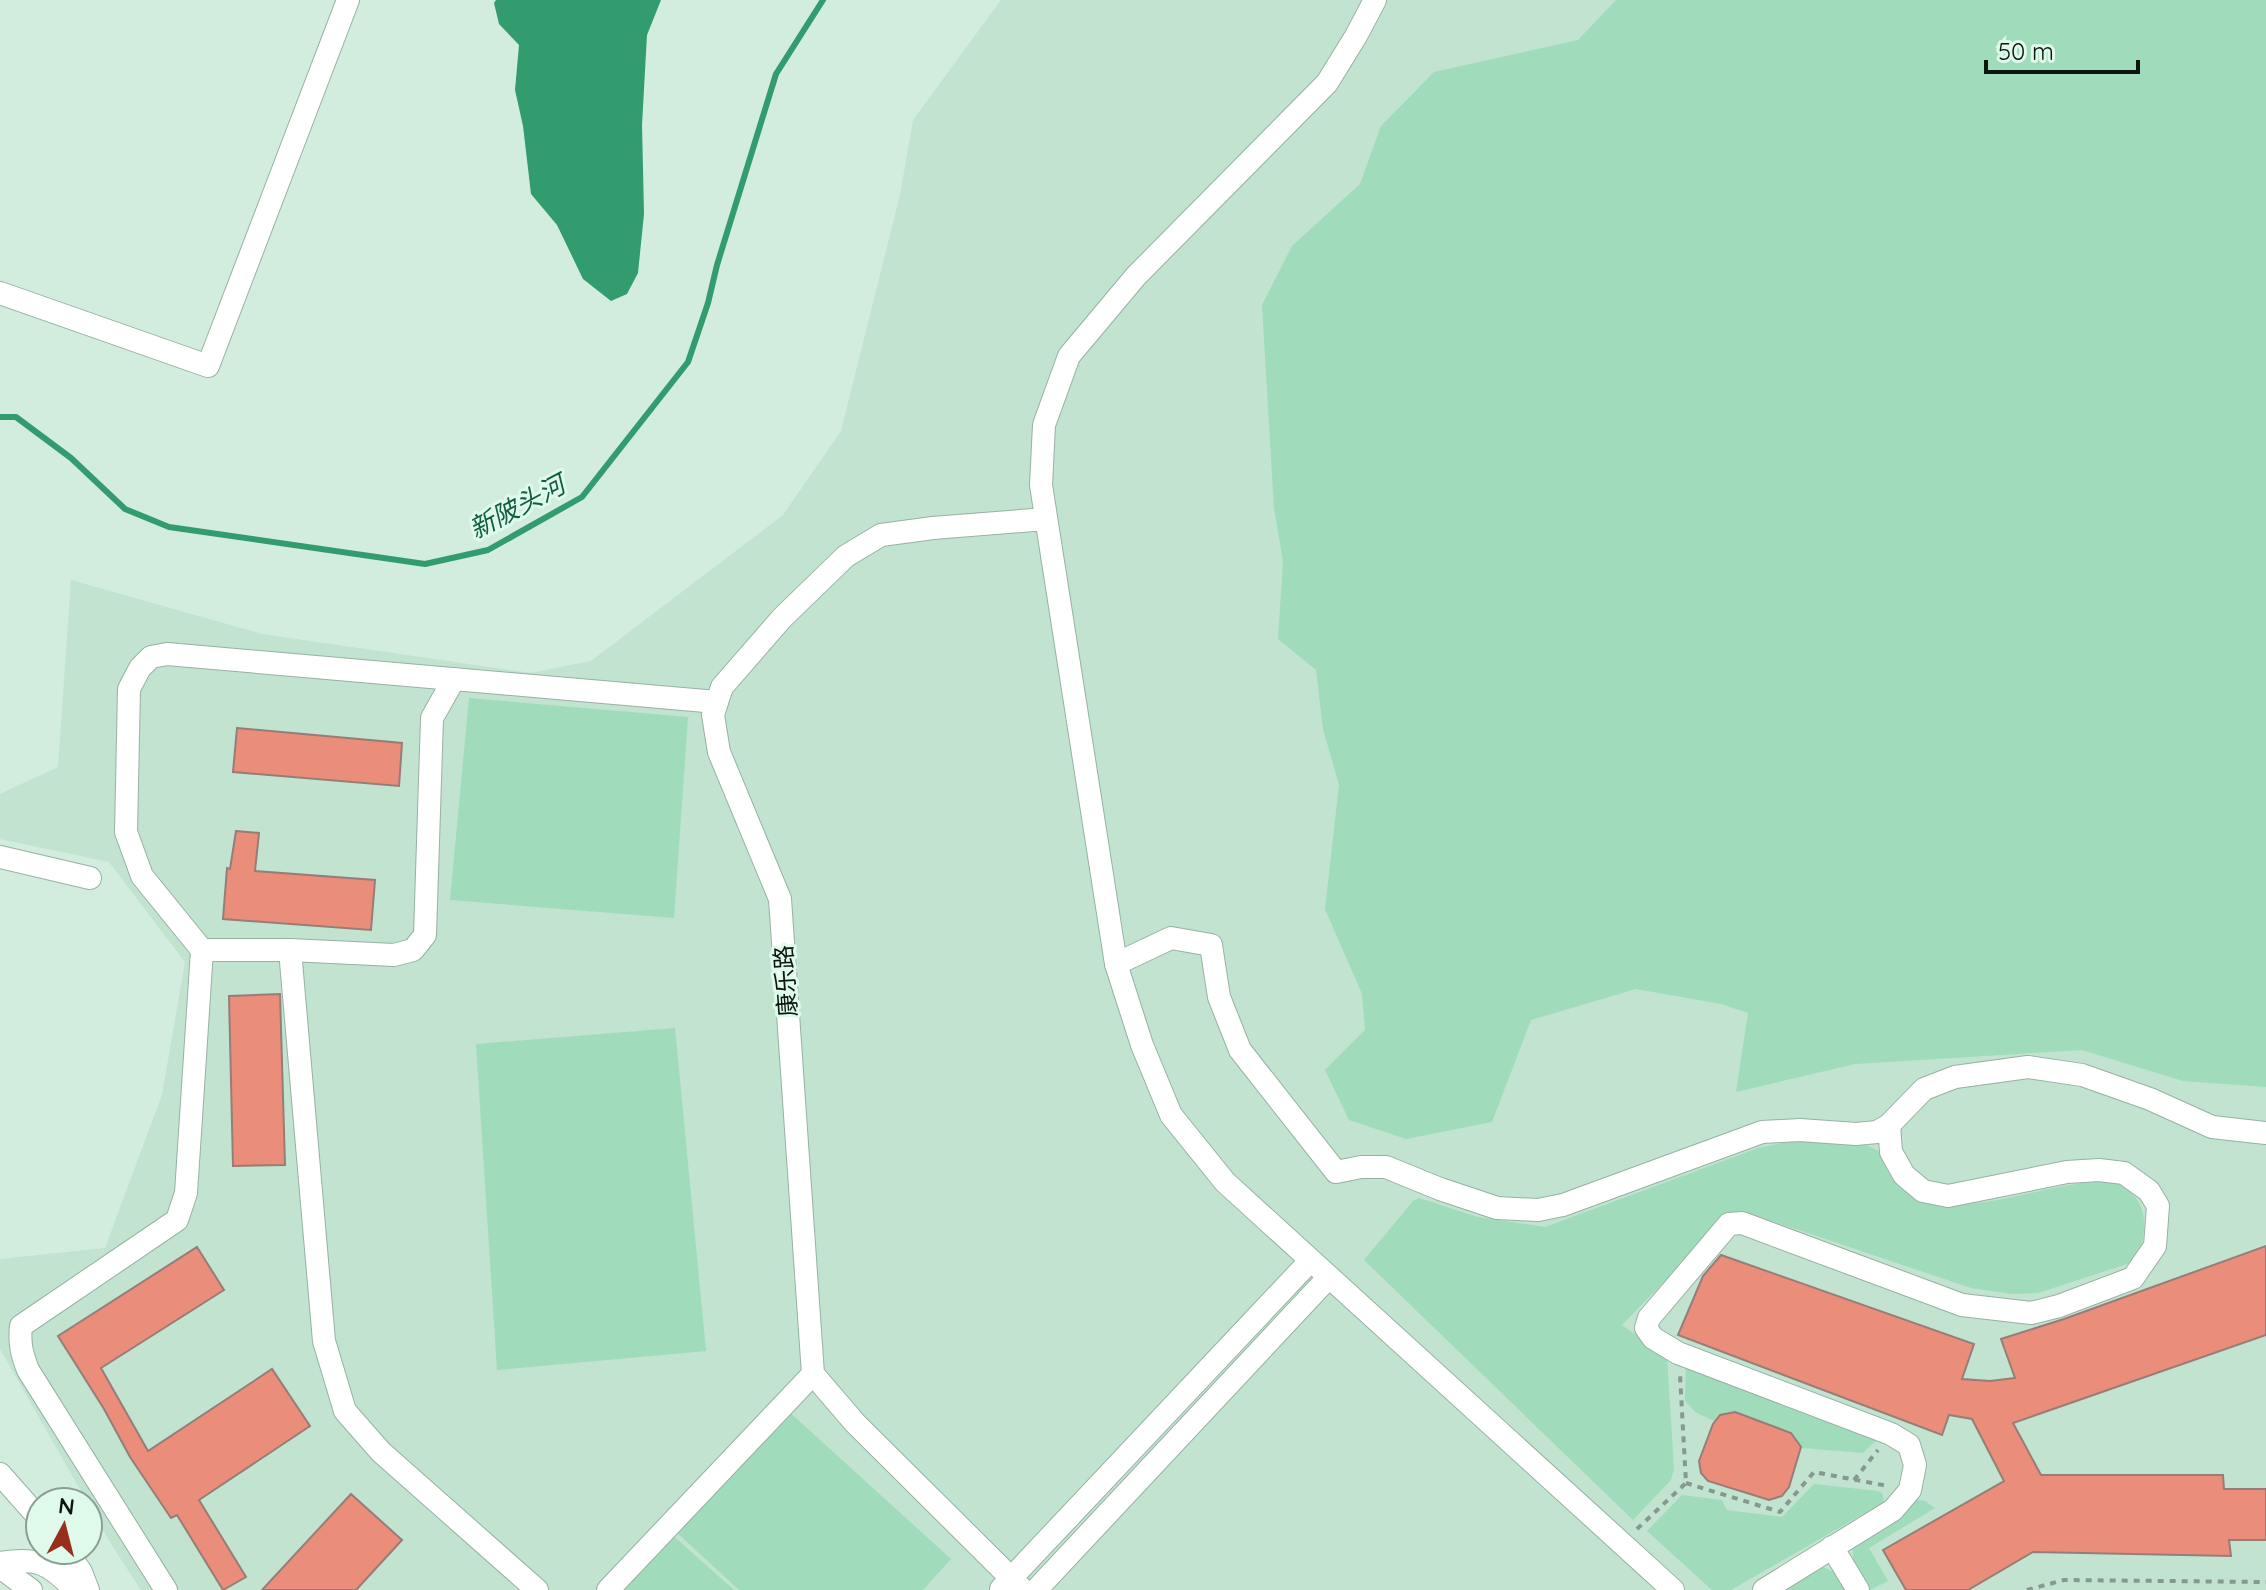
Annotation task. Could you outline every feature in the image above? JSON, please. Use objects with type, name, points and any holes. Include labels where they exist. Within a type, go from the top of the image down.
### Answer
[{"type":"street","points":[[0,293],[208,366],[348,0]]},
{"type":"street","points":[[1375,0],[1327,83],[1136,276],[1069,356],[1044,425],[1041,485],[1116,964],[1142,1045],[1171,1115],[1225,1182],[1673,1590]]},
{"type":"street","points":[[166,1590],[28,1370],[19,1339],[21,1326],[177,1220],[186,1193],[202,950],[142,876],[126,832],[129,689],[140,668],[151,657],[167,654],[717,702],[722,687],[782,618],[846,556],[881,535],[1046,519]]},
{"type":"street","points":[[202,950],[394,955],[413,950],[425,935],[432,718],[454,679]]},
{"type":"street","name":"康乐路","points":[[717,702],[713,715],[719,752],[780,899],[813,1374]]},
{"type":"street","points":[[0,857],[90,878]]},
{"type":"street","points":[[1116,964],[1171,938],[1211,945],[1219,997],[1240,1050],[1336,1172],[1361,1167],[1386,1167],[1497,1208],[1538,1210],[1563,1205],[1762,1132],[1877,1132],[1889,1125],[1924,1089],[1955,1077],[2028,1067],[2082,1075],[2150,1099],[2212,1127],[2266,1133]]},
{"type":"street","points":[[290,950],[324,1341],[345,1411],[381,1452],[537,1590]]},
{"type":"street","points":[[1764,1590],[1893,1510],[1910,1490],[1915,1465],[1909,1445],[1891,1434],[1678,1353],[1653,1338],[1646,1328],[1649,1318],[1729,1224],[1742,1223],[1962,1305],[2031,1313],[2059,1306],[2133,1278],[2155,1246],[2158,1206],[2149,1191],[2124,1173],[2099,1170],[2067,1172],[1948,1196],[1923,1191],[1904,1175],[1891,1152],[1889,1125]]},
{"type":"street","points":[[608,1590],[813,1374],[855,1423],[1011,1586],[1310,1261]]},
{"type":"street","points":[[1036,1590],[1328,1278]]},
{"type":"street","points":[[0,1474],[24,1501]]},
{"type":"street","points":[[1832,1547],[1858,1590]]},
{"type":"street","points":[[0,1565],[21,1559],[37,1561],[49,1566],[75,1590]]},
{"type":"street","points":[[0,1565],[31,1590]]},
{"type":"street","points":[[77,1566],[88,1590]]},
{"type":"path","points":[[1678,1353],[1686,1483]]},
{"type":"path","points":[[1854,1480],[1891,1434]]},
{"type":"path","points":[[1686,1483],[1780,1512],[1814,1472],[1910,1490]]},
{"type":"path","points":[[1633,1533],[1686,1483]]},
{"type":"path","points":[[2027,1590],[2064,1580],[2266,1582]]},
{"type":"shaded area","points":[[496,0],[661,0],[647,35],[642,125],[644,214],[638,273],[627,294],[611,301],[583,279],[557,225],[531,194],[523,126],[515,90],[519,45],[499,24]]},
{"type":"shaded area","points":[[1001,0],[2266,0],[2266,1590],[141,1590],[104,1532],[104,1486],[78,1486],[0,1349],[0,1259],[105,1248],[162,1095],[185,962],[109,862],[0,839],[0,794],[58,767],[71,580],[262,634],[531,673],[591,661],[783,515],[841,431],[900,195],[913,120]]},
{"type":"shaded area","points":[[1616,0],[2266,0],[2266,1087],[2183,1081],[2082,1050],[1855,1064],[1736,1092],[1748,1013],[1721,1004],[1636,989],[1531,1020],[1492,1122],[1406,1139],[1349,1120],[1325,1070],[1365,1030],[1362,994],[1325,909],[1339,785],[1323,729],[1316,670],[1278,639],[1283,561],[1274,508],[1262,305],[1292,246],[1360,184],[1381,126],[1434,72],[1578,40]]},
{"type":"shaded area","points":[[469,698],[688,717],[674,918],[450,900]]},
{"type":"shaded area","points":[[675,1028],[706,1351],[497,1370],[476,1044]]},
{"type":"shaded area","points":[[1806,1141],[1843,1142],[1871,1147],[1880,1153],[1888,1172],[1901,1188],[1931,1203],[1984,1202],[2085,1182],[2112,1182],[2126,1188],[2137,1199],[2144,1220],[2142,1244],[2127,1264],[2038,1293],[2012,1294],[1971,1288],[1742,1211],[1730,1214],[1622,1325],[1667,1357],[1674,1469],[1671,1480],[1633,1520],[1364,1260],[1413,1201],[1419,1198],[1478,1217],[1545,1227],[1758,1148]]},
{"type":"shaded area","points":[[1686,1364],[1881,1436],[1863,1453],[1802,1448],[1791,1432],[1735,1411],[1719,1414],[1714,1421],[1695,1412],[1685,1401]]},
{"type":"shaded area","points":[[786,1409],[951,1559],[923,1590],[739,1590],[674,1530]]},
{"type":"shaded area","points":[[1814,1484],[1878,1491],[1882,1493],[1884,1502],[1731,1590],[1712,1590],[1647,1531],[1682,1495],[1722,1500],[1727,1510],[1782,1517]]},
{"type":"shaded area","points":[[1917,1500],[1935,1508],[1869,1548],[1888,1581],[1870,1590],[1854,1563],[1854,1544]]},
{"type":"shaded area","points":[[670,1533],[734,1590],[618,1590]]},
{"type":"shaded area","points":[[1823,1567],[1836,1573],[1846,1590],[1778,1590],[1815,1568]]},
{"type":"building","points":[[237,728],[402,743],[399,786],[233,772]]},
{"type":"building","points":[[236,831],[259,833],[255,871],[375,880],[371,930],[223,919],[227,868],[230,869]]},
{"type":"building","points":[[280,994],[285,1165],[233,1166],[229,996]]},
{"type":"building","points":[[2266,1246],[2266,1335],[2013,1423],[2041,1475],[2223,1475],[2224,1489],[2266,1489],[2266,1540],[2229,1540],[2231,1556],[2033,1552],[1968,1590],[1906,1590],[1883,1550],[2004,1481],[1972,1419],[1949,1415],[1942,1435],[1678,1335],[1703,1276],[1721,1255],[1974,1344],[1962,1379],[1990,1381],[2015,1378],[2001,1339]]},
{"type":"building","points":[[197,1247],[224,1290],[101,1368],[148,1451],[272,1369],[310,1426],[199,1500],[246,1577],[223,1590],[177,1515],[171,1518],[130,1457],[58,1336]]},
{"type":"building","points":[[1735,1412],[1791,1433],[1801,1447],[1789,1487],[1782,1496],[1769,1500],[1708,1481],[1701,1473],[1699,1461],[1713,1424],[1720,1415]]},
{"type":"building","points":[[351,1494],[402,1540],[356,1590],[262,1590]]},
{"type":"waterway","name":"新陂头河","points":[[0,417],[16,417],[71,458],[125,509],[169,527],[425,564],[488,550],[582,497],[688,362],[776,74],[823,0]]}]
